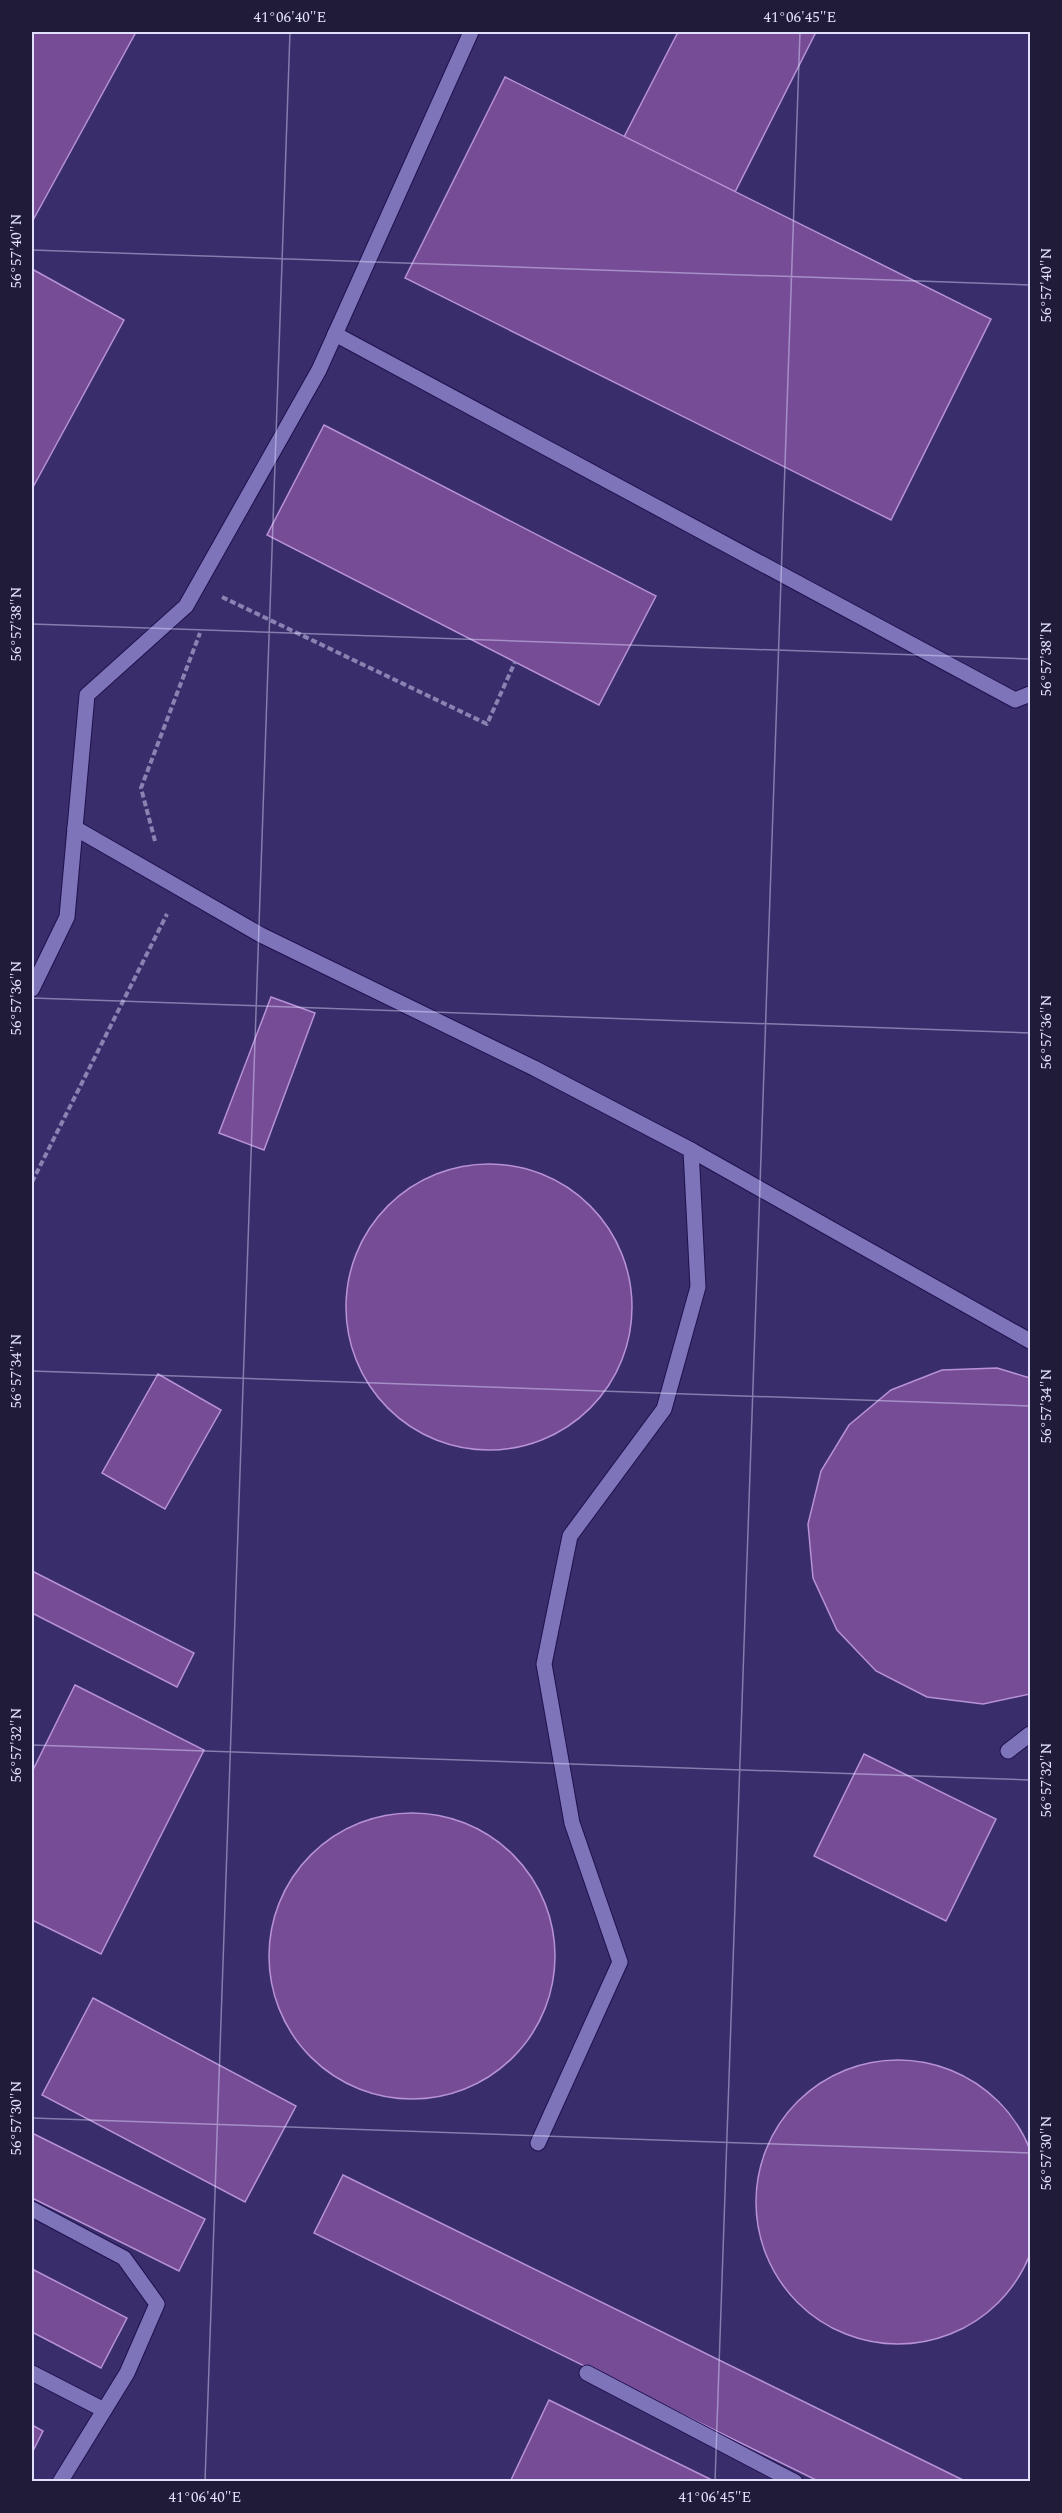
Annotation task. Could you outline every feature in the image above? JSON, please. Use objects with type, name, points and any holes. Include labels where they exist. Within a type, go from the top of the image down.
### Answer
[{"type":"lane","points":[[32,989],[67,917],[87,695],[186,606],[319,370],[471,32]]},
{"type":"lane","points":[[335,334],[1030,709]]},
{"type":"lane","points":[[1015,700],[1030,694]]},
{"type":"lane","points":[[75,828],[261,935],[534,1068],[691,1150],[1030,1341]]},
{"type":"lane","points":[[538,2143],[620,1962],[572,1823],[544,1664],[570,1536],[664,1409],[698,1287],[691,1150]]},
{"type":"lane","points":[[1008,1751],[1030,1734]]},
{"type":"lane","points":[[32,2209],[124,2258],[158,2304],[128,2373],[60,2481]]},
{"type":"lane","points":[[32,2373],[104,2410]]},
{"type":"lane","points":[[587,2373],[795,2481]]},
{"type":"path","points":[[215,594],[487,724],[515,662]]},
{"type":"path","points":[[32,1182],[171,904],[141,788],[202,626]]},
{"type":"building","points":[[32,32],[136,32],[32,222]]},
{"type":"building","points":[[678,32],[816,32],[735,192],[624,137]]},
{"type":"building","points":[[505,77],[991,319],[891,520],[405,278]]},
{"type":"building","points":[[32,269],[124,320],[32,489]]},
{"type":"building","points":[[324,425],[656,596],[599,705],[267,535]]},
{"type":"building","points":[[271,997],[315,1013],[264,1150],[219,1133]]},
{"type":"building","points":[[489,1164],[517,1167],[544,1175],[568,1188],[590,1206],[608,1228],[621,1252],[629,1279],[632,1307],[629,1335],[621,1362],[608,1386],[590,1408],[568,1426],[544,1439],[517,1447],[489,1450],[461,1447],[434,1439],[410,1426],[388,1408],[370,1386],[357,1362],[349,1335],[346,1307],[349,1279],[357,1252],[370,1228],[388,1206],[410,1188],[434,1175],[461,1167]]},
{"type":"building","points":[[997,1368],[1030,1378],[1030,1694],[983,1704],[927,1697],[876,1671],[837,1630],[813,1578],[808,1524],[821,1471],[849,1425],[891,1390],[942,1370]]},
{"type":"building","points":[[158,1374],[221,1410],[165,1509],[102,1473]]},
{"type":"building","points":[[32,1571],[194,1653],[177,1687],[32,1613]]},
{"type":"building","points":[[75,1685],[204,1750],[101,1954],[32,1920],[32,1772]]},
{"type":"building","points":[[864,1754],[996,1819],[946,1921],[814,1856]]},
{"type":"building","points":[[412,1813],[440,1816],[467,1824],[491,1837],[513,1855],[531,1877],[544,1901],[552,1928],[555,1956],[552,1984],[544,2011],[531,2035],[513,2057],[491,2075],[467,2088],[440,2096],[412,2099],[384,2096],[357,2088],[333,2075],[311,2057],[293,2035],[280,2011],[272,1984],[269,1956],[272,1928],[280,1901],[293,1877],[311,1855],[333,1837],[357,1824],[384,1816]]},
{"type":"building","points":[[93,1998],[296,2106],[245,2202],[42,2095]]},
{"type":"building","points":[[898,2060],[939,2066],[965,2077],[988,2092],[1008,2112],[1023,2135],[1034,2161],[1040,2202],[1034,2243],[1023,2269],[1008,2292],[988,2312],[965,2327],[939,2338],[898,2344],[857,2338],[831,2327],[808,2312],[788,2292],[773,2269],[762,2243],[756,2202],[762,2161],[773,2135],[788,2112],[808,2092],[831,2077],[857,2066]]},
{"type":"building","points":[[32,2133],[205,2219],[179,2271],[32,2198]]},
{"type":"building","points":[[343,2175],[967,2482],[820,2482],[314,2233]]},
{"type":"building","points":[[32,2269],[127,2318],[101,2368],[32,2332]]},
{"type":"building","points":[[549,2400],[716,2482],[510,2482]]},
{"type":"building","points":[[32,2425],[43,2431],[32,2453]]}]
